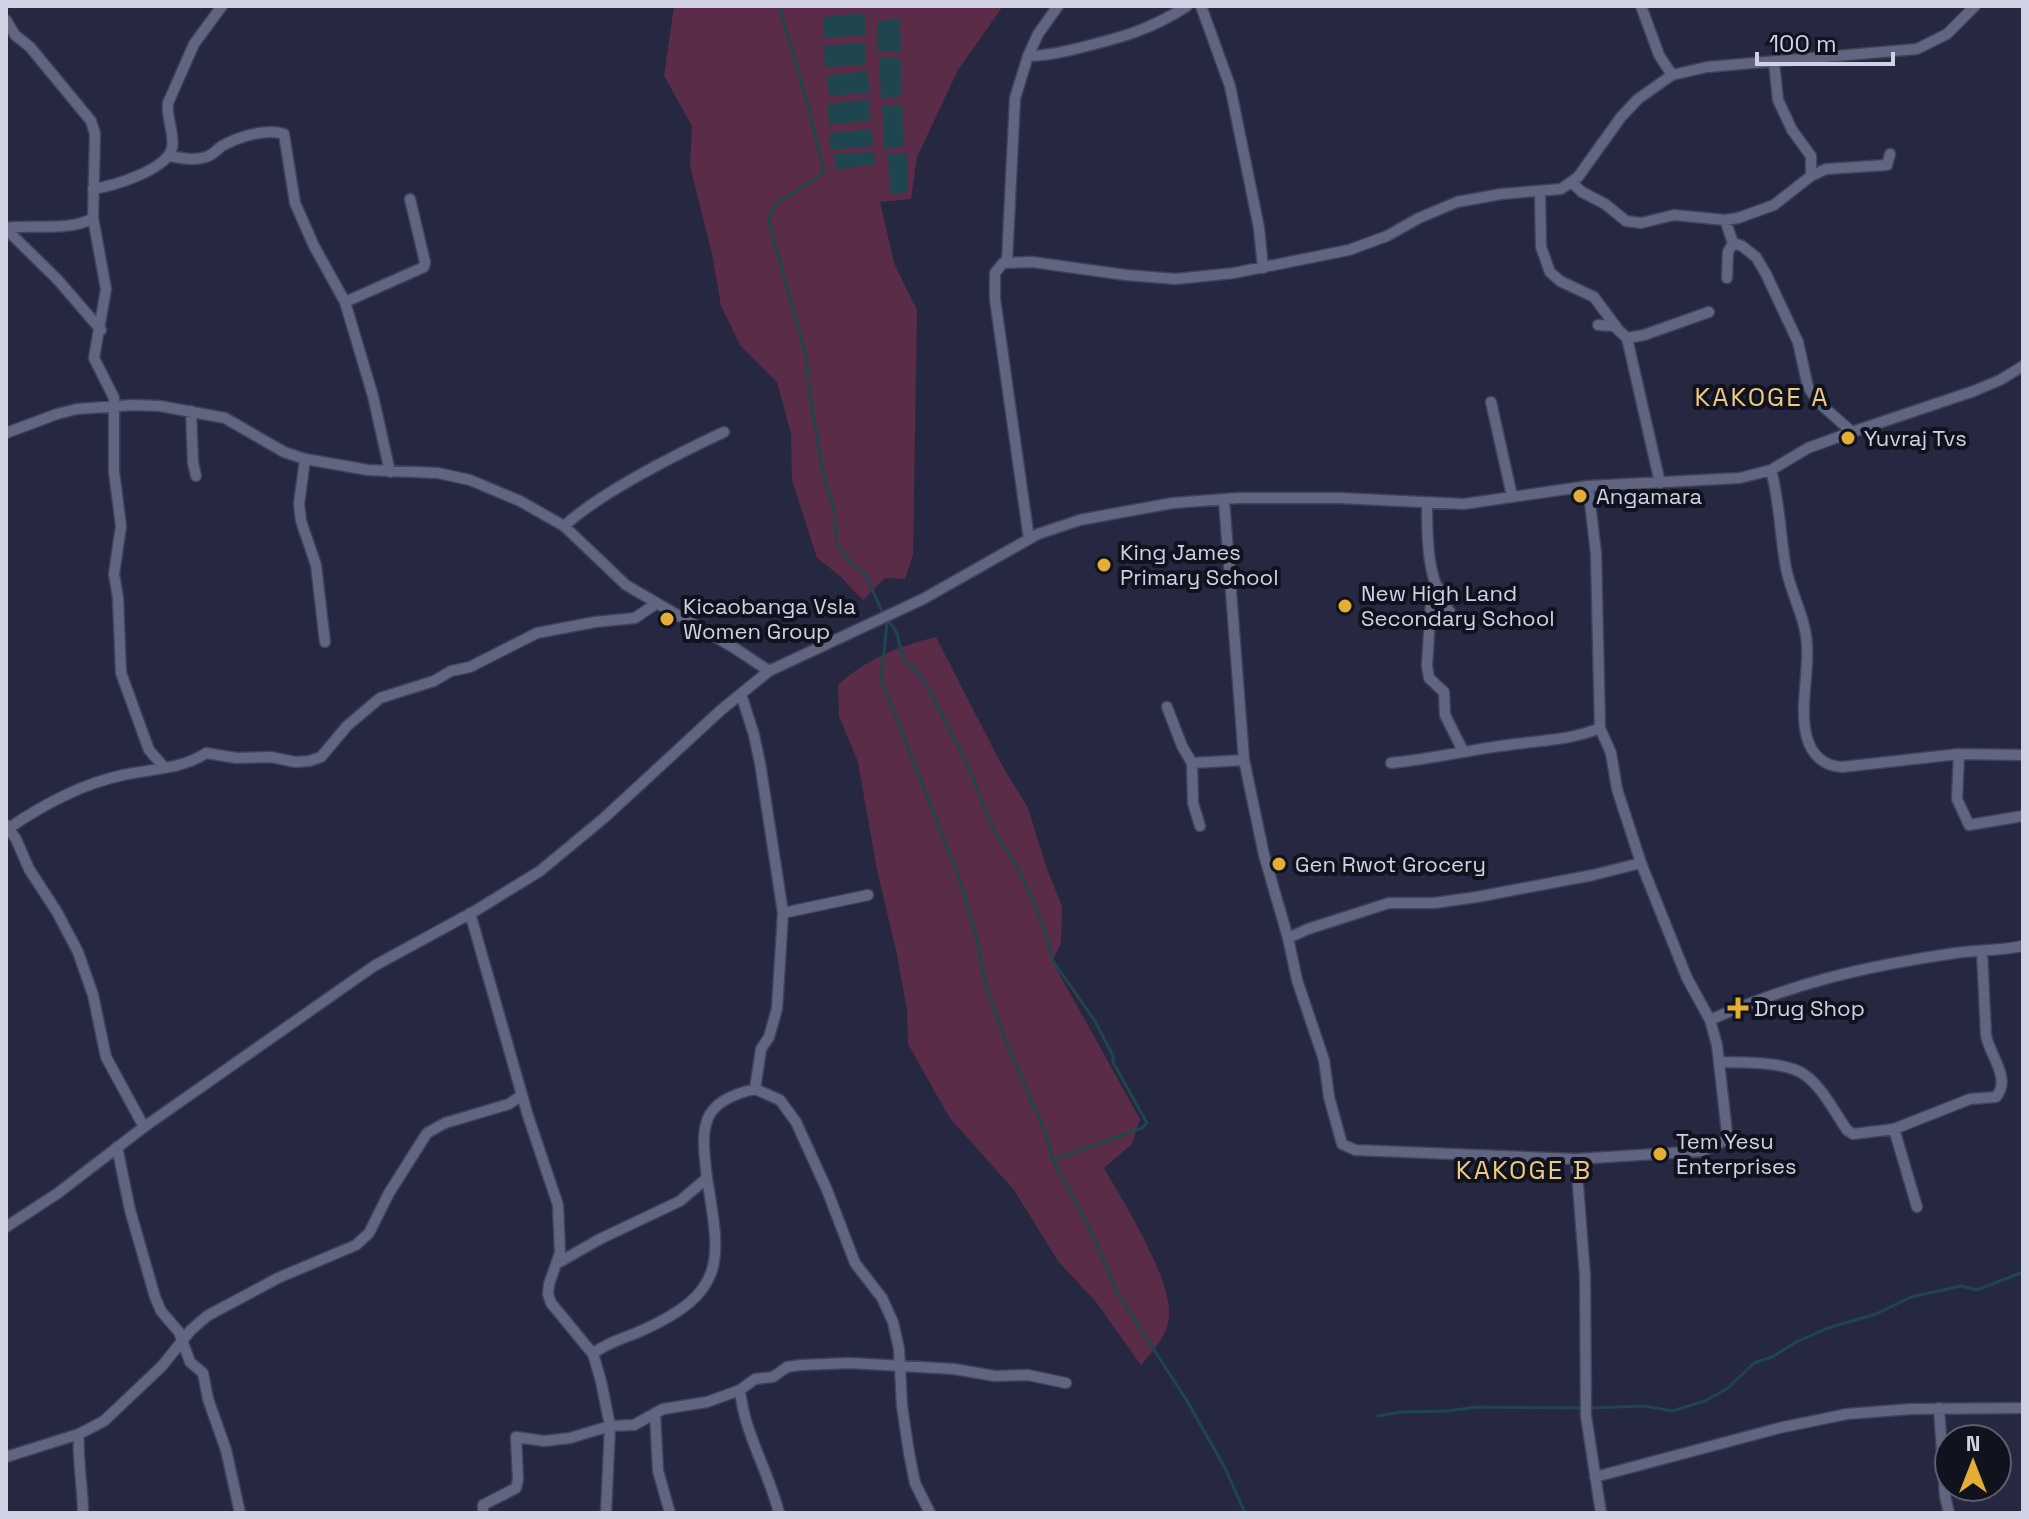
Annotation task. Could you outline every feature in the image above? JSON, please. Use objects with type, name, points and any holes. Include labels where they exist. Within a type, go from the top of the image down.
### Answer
[{"type":"street","points":[[93,189],[147,172],[169,156],[172,142],[168,103],[194,44],[222,6]]},
{"type":"street","points":[[1007,261],[1015,98],[1028,56],[1058,6]]},
{"type":"street","points":[[1028,56],[1049,55],[1125,37],[1162,22],[1187,6]]},
{"type":"street","points":[[1201,6],[1230,86],[1259,228],[1263,268]]},
{"type":"street","points":[[1641,6],[1659,55],[1672,75]]},
{"type":"street","points":[[1029,539],[995,299],[995,273],[1007,261],[1167,279],[1263,268],[1363,246],[1457,202],[1501,194],[1561,189],[1571,182],[1638,99],[1672,75],[1707,67],[1917,49],[1947,34],[1975,6]]},
{"type":"street","points":[[6,20],[15,35],[30,47],[91,121],[97,145],[93,218],[106,289],[94,358],[114,398],[114,472],[121,526],[114,574],[121,673],[149,750],[164,767]]},
{"type":"street","points":[[1774,62],[1778,100],[1792,130],[1811,156],[1826,169]]},
{"type":"street","points":[[169,156],[184,159],[204,157],[223,146],[254,135],[284,134],[295,203],[314,246],[345,302],[373,396],[390,472]]},
{"type":"street","points":[[1571,182],[1630,222],[1654,221],[1674,215],[1725,220],[1774,205],[1811,176],[1826,169],[1887,165],[1890,154]]},
{"type":"street","points":[[1811,156],[1811,176]]},
{"type":"street","points":[[1540,192],[1541,247],[1550,272],[1560,281],[1594,297],[1627,338],[1660,483]]},
{"type":"street","points":[[345,302],[424,267],[410,199]]},
{"type":"street","points":[[6,229],[26,225],[77,225],[93,218]]},
{"type":"street","points":[[1725,220],[1733,243],[1728,252],[1727,278]]},
{"type":"street","points":[[6,229],[64,287],[101,330]]},
{"type":"street","points":[[1733,243],[1752,253],[1766,274],[1798,342],[1808,387],[1818,402],[1852,432]]},
{"type":"street","points":[[1627,338],[1709,312]]},
{"type":"street","points":[[1598,325],[1617,328]]},
{"type":"street","points":[[6,1227],[374,966],[540,871],[769,671],[923,599],[1029,539],[1080,520],[1173,503],[1293,497],[1464,504],[1588,486],[1732,479],[1771,470],[1808,448],[1974,391],[2023,366]]},
{"type":"street","points":[[1491,402],[1512,496]]},
{"type":"street","points":[[6,433],[57,414],[113,406],[160,406],[225,418],[284,452],[305,459],[390,472],[438,473],[470,480],[520,501],[564,526],[626,585],[769,671]]},
{"type":"street","points":[[191,411],[196,476]]},
{"type":"street","points":[[564,526],[577,514],[652,469],[724,432]]},
{"type":"street","points":[[305,459],[299,504],[301,521],[316,565],[325,642]]},
{"type":"street","points":[[1771,470],[1782,528],[1785,566],[1807,642],[1805,724],[1814,754],[1823,762],[1842,767],[1959,754],[2023,755]]},
{"type":"street","points":[[1224,500],[1244,760],[1264,855],[1297,980],[1324,1060],[1329,1097],[1342,1144],[1355,1150],[1576,1159],[1702,1151],[1726,1140],[1728,1127],[1719,1062],[1710,1020],[1687,978],[1641,863],[1617,789],[1611,753],[1600,728],[1597,578],[1588,486]]},
{"type":"street","points":[[1427,503],[1431,575],[1452,615]]},
{"type":"street","points":[[1438,587],[1431,602],[1427,666],[1429,678],[1444,692],[1445,715],[1463,751]]},
{"type":"street","points":[[144,1127],[106,1057],[93,995],[78,952],[7,827],[49,802],[89,785],[194,761],[206,753],[236,758],[271,757],[295,762],[321,757],[347,726],[380,698],[434,681],[451,671],[470,667],[537,633],[635,618],[657,603]]},
{"type":"street","points":[[741,694],[757,749],[783,913],[777,1009],[769,1037],[761,1049],[755,1089]]},
{"type":"street","points":[[1167,707],[1192,763],[1193,803],[1200,826]]},
{"type":"street","points":[[1391,763],[1463,751],[1564,740],[1600,728]]},
{"type":"street","points":[[1959,754],[1957,799],[1969,825],[2023,816]]},
{"type":"street","points":[[1192,763],[1244,760]]},
{"type":"street","points":[[1288,938],[1389,903],[1434,903],[1477,897],[1641,863]]},
{"type":"street","points":[[783,913],[868,895]]},
{"type":"street","points":[[470,913],[522,1095],[558,1205],[560,1253],[548,1294],[551,1303],[593,1354],[610,1426],[606,1513]]},
{"type":"street","points":[[1710,1020],[1765,996],[1821,978],[1953,953],[2023,946]]},
{"type":"street","points":[[1719,1062],[1799,1071],[1817,1086],[1847,1130],[1861,1134],[1894,1129],[1970,1099],[1996,1097],[2001,1093],[2000,1068],[1988,1047],[1986,1035],[1982,951]]},
{"type":"street","points":[[593,1354],[672,1315],[697,1294],[713,1274],[717,1243],[704,1143],[707,1115],[715,1106],[755,1089],[780,1100],[802,1133],[855,1263],[882,1298],[893,1322],[899,1349],[909,1453],[915,1483],[930,1513]]},
{"type":"street","points":[[6,1457],[79,1434],[104,1421],[162,1366],[191,1330],[207,1316],[278,1278],[363,1240],[427,1133],[445,1123],[509,1104],[522,1095]]},
{"type":"street","points":[[1894,1129],[1917,1207]]},
{"type":"street","points":[[117,1147],[130,1210],[155,1297],[161,1311],[179,1332],[190,1362],[203,1373],[208,1399],[226,1450],[240,1513]]},
{"type":"street","points":[[1576,1159],[1585,1276],[1585,1402],[1601,1513]]},
{"type":"street","points":[[556,1264],[680,1201],[707,1178]]},
{"type":"street","points":[[483,1513],[483,1505],[516,1488],[516,1437],[544,1441],[570,1438],[610,1426],[634,1425],[655,1413],[707,1402],[740,1390],[755,1379],[773,1377],[787,1367],[850,1363],[954,1369],[995,1376],[1028,1375],[1066,1383]]},
{"type":"street","points":[[740,1390],[761,1468],[771,1484],[779,1513]]},
{"type":"street","points":[[1595,1477],[1779,1428],[1847,1414],[1939,1408],[2023,1408]]},
{"type":"street","points":[[1939,1408],[1949,1513]]},
{"type":"street","points":[[655,1413],[658,1471],[670,1513]]},
{"type":"street","points":[[79,1434],[83,1513]]},
{"type":"shaded area","points":[[674,6],[1003,6],[958,70],[917,157],[911,199],[880,202],[894,263],[917,310],[913,555],[905,579],[885,578],[863,600],[817,558],[792,480],[791,434],[777,382],[740,345],[721,306],[712,254],[690,166],[692,126],[664,76]]},
{"type":"shaded area","points":[[866,13],[866,35],[823,38],[823,17]]},
{"type":"shaded area","points":[[900,18],[901,51],[878,51],[877,22]]},
{"type":"shaded area","points":[[866,43],[866,65],[825,67],[824,46]]},
{"type":"shaded area","points":[[879,58],[900,58],[902,96],[881,99]]},
{"type":"shaded area","points":[[868,71],[869,93],[829,96],[827,75]]},
{"type":"shaded area","points":[[869,99],[871,120],[829,125],[827,104]]},
{"type":"shaded area","points":[[902,104],[904,146],[884,149],[882,106]]},
{"type":"shaded area","points":[[872,129],[873,146],[831,150],[829,133]]},
{"type":"shaded area","points":[[874,152],[875,164],[836,170],[836,154]]},
{"type":"shaded area","points":[[888,153],[907,153],[908,192],[890,194]]},
{"type":"shaded area","points":[[936,637],[999,760],[1028,808],[1062,906],[1061,944],[1052,961],[1140,1119],[1132,1144],[1104,1168],[1157,1267],[1169,1307],[1164,1334],[1141,1365],[1096,1302],[1058,1261],[1014,1190],[949,1117],[908,1044],[907,1010],[897,955],[876,865],[858,762],[839,716],[838,685],[884,655]]},
{"type":"waterway","points":[[779,6],[824,173],[776,204],[768,219],[806,356],[823,473],[834,509],[837,545],[853,566],[863,571],[883,614]]},
{"type":"waterway","points":[[887,620],[897,634],[903,660],[914,668],[926,684],[970,770],[993,829],[1018,868],[1047,936],[1053,961],[1095,1021],[1113,1056],[1113,1062],[1147,1123],[1142,1128],[1053,1160],[1093,1235],[1117,1292],[1187,1401],[1225,1468],[1245,1513]]},
{"type":"waterway","points":[[887,623],[881,679],[959,878],[976,935],[986,987],[1046,1134],[1053,1160]]},
{"type":"waterway","points":[[1589,1408],[1645,1406],[1672,1411],[1705,1401],[1728,1388],[1754,1363],[1828,1328],[1876,1314],[1911,1297],[1961,1286],[1977,1290],[2023,1272]]},
{"type":"waterway","points":[[1378,1416],[1476,1407],[1582,1408]]},
{"type":"place","name":"Yuvraj Tvs","points":[[1848,438]]},
{"type":"place","name":"Angamara","points":[[1580,496]]},
{"type":"place","name":"King James Primary School","points":[[1104,565]]},
{"type":"place","name":"New High Land Secondary School","points":[[1345,606]]},
{"type":"place","name":"Kicaobanga Vsla Women Group","points":[[667,619]]},
{"type":"place","name":"Gen Rwot Grocery","points":[[1279,864]]},
{"type":"place","name":"Drug Shop","points":[[1738,1008]]},
{"type":"place","name":"Tem Yesu Enterprises","points":[[1660,1154]]},
{"type":"district","name":"KAKOGE A","points":[[1762,397]]},
{"type":"district","name":"KAKOGE B","points":[[1524,1170]]}]
